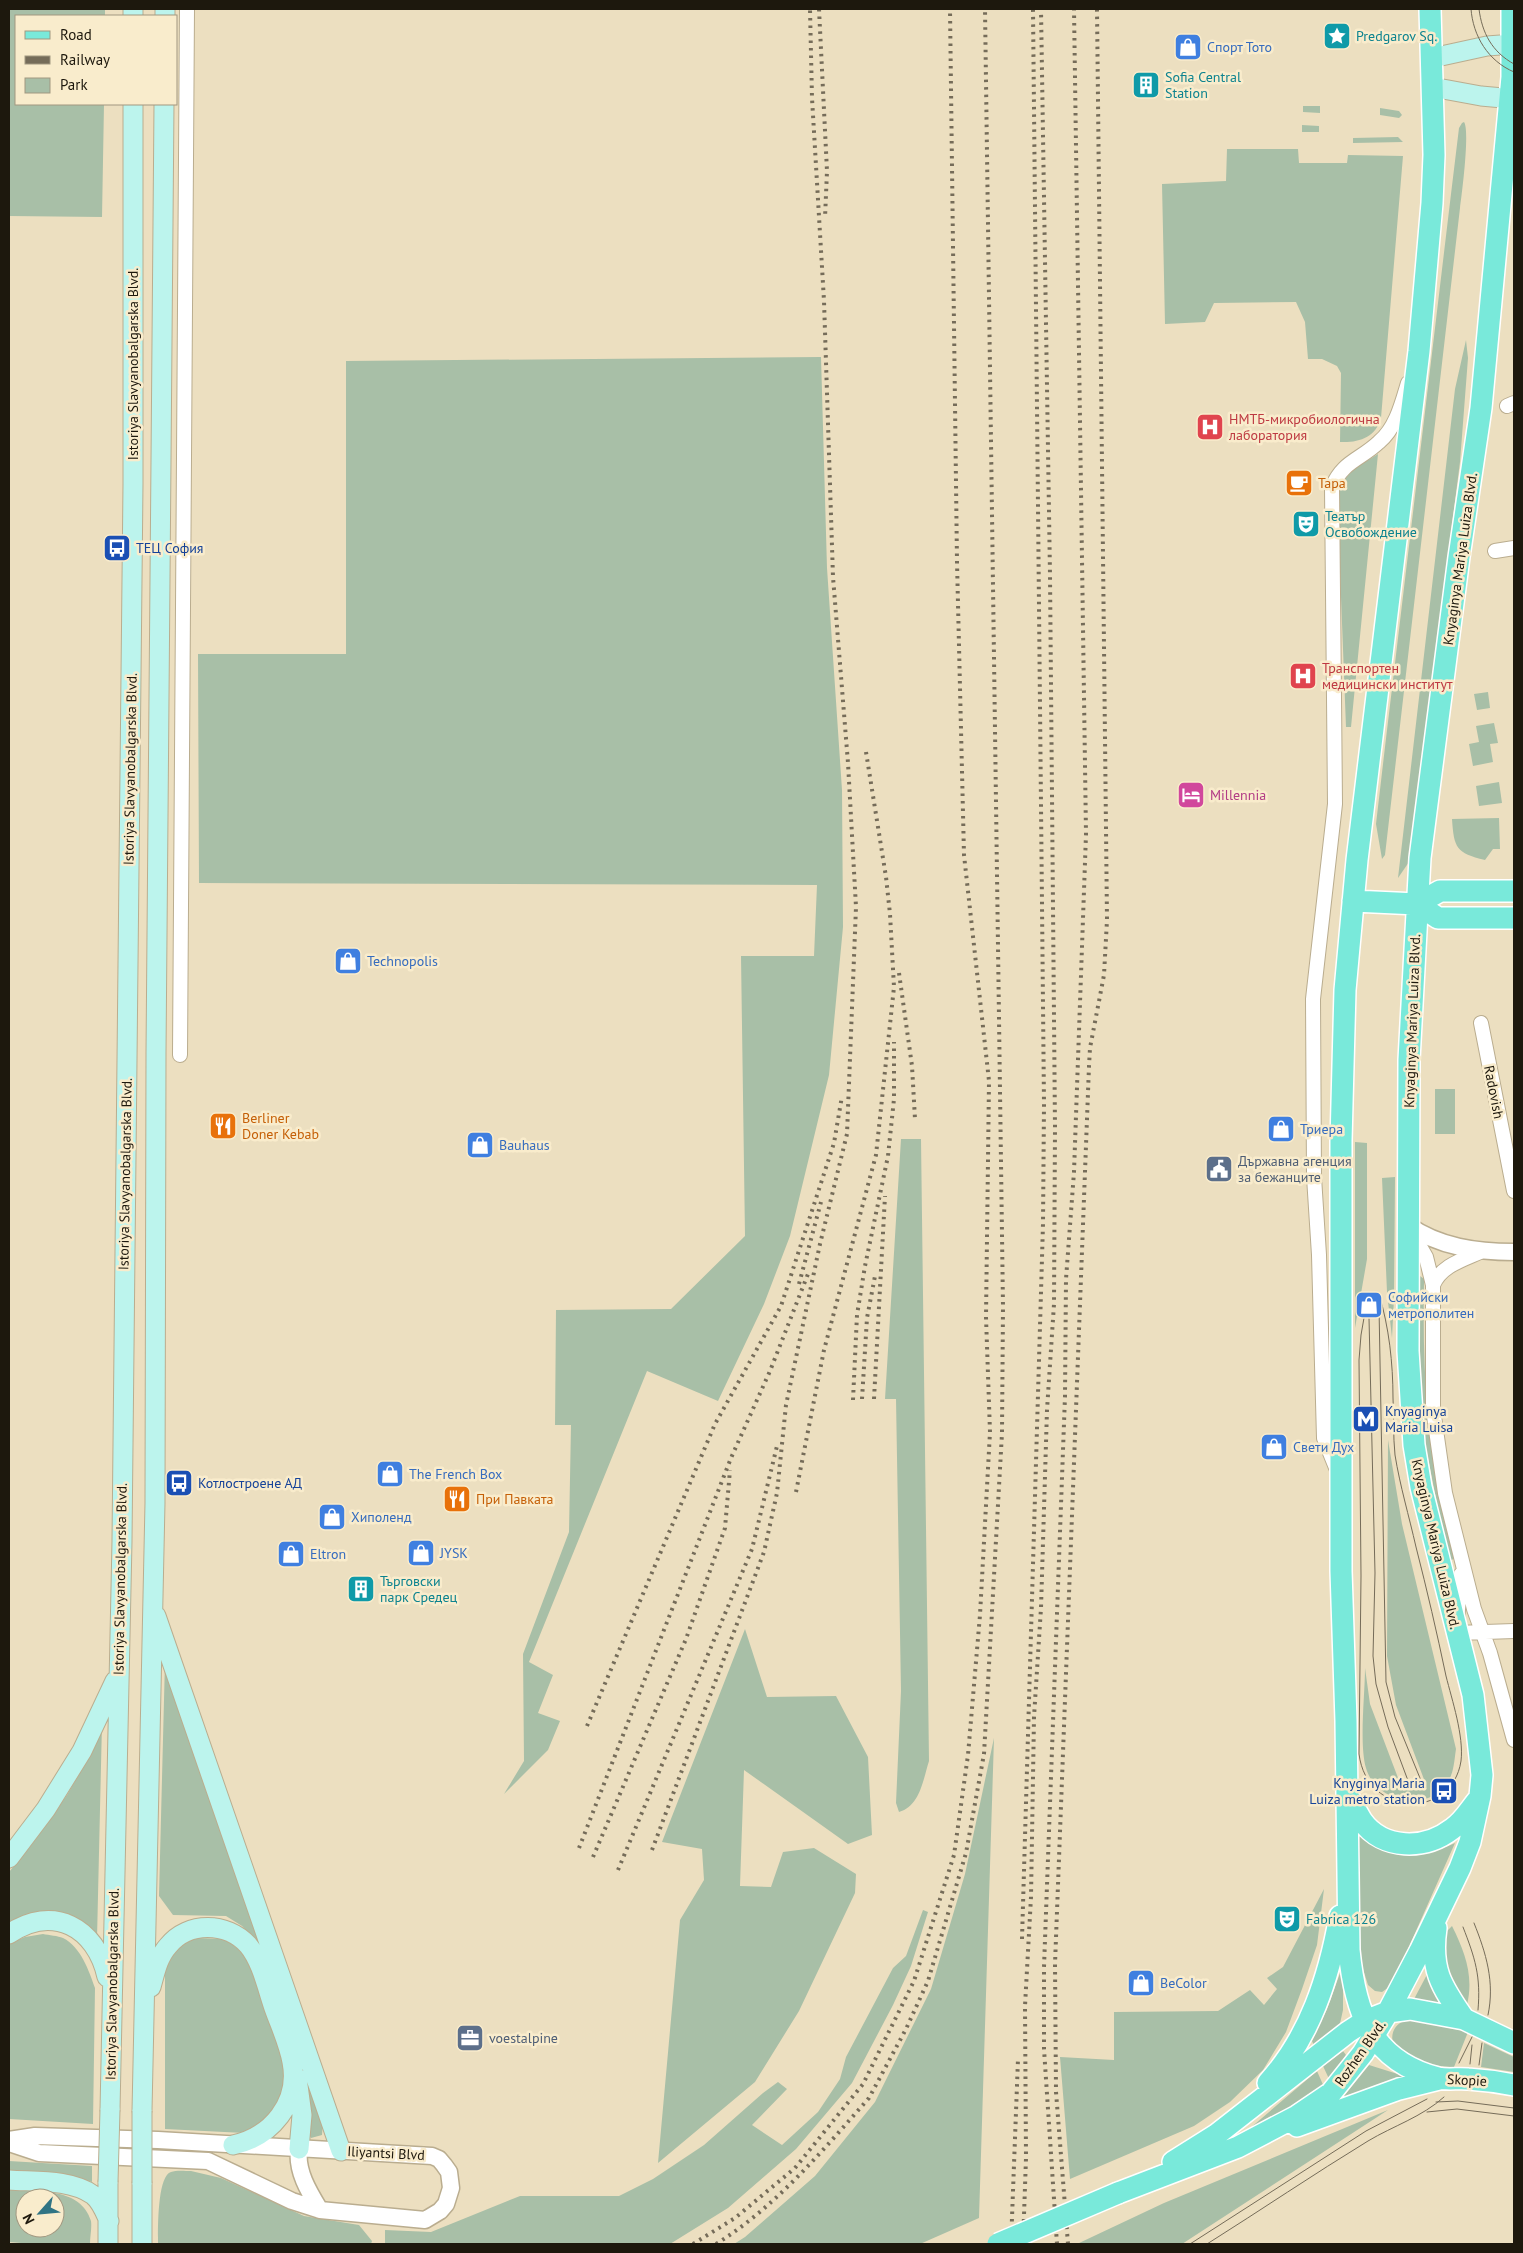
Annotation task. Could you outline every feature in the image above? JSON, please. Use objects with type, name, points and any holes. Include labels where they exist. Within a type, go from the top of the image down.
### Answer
[{"type":"main road","points":[[1369,2029],[1352,1981],[1349,1950],[1341,1571],[1342,1040],[1353,901],[1419,351],[1434,155],[1430,9]]},
{"type":"main road","name":"Knyaginya Mariya Luiza Blvd.","points":[[1388,2012],[1449,1892],[1470,1842],[1480,1796],[1482,1775],[1472,1695],[1421,1487],[1414,1445],[1408,1351],[1409,1060],[1417,904],[1430,781],[1481,408],[1512,100],[1512,9]]},
{"type":"main road","points":[[1432,58],[1487,46],[1513,44]]},
{"type":"main road","points":[[1432,86],[1512,100]]},
{"type":"main road","name":"Istoriya Slavyanobalgarska Blvd.","points":[[108,2244],[111,1993],[119,1673],[133,484],[133,105]]},
{"type":"main road","name":"Istoriya Slavyanobalgarska Blvd.","points":[[142,2244],[142,2111],[155,1503],[156,1054],[160,784],[164,105]]},
{"type":"main road","points":[[1417,904],[1440,891],[1514,891]]},
{"type":"main road","points":[[1353,901],[1417,904],[1438,918],[1514,918]]},
{"type":"main road","points":[[152,1604],[341,2151]]},
{"type":"main road","points":[[9,1858],[46,1809],[82,1751],[119,1673]]},
{"type":"main road","points":[[1347,1794],[1363,1822],[1377,1835],[1397,1844],[1418,1844],[1450,1831],[1464,1820],[1480,1796]]},
{"type":"main road","points":[[1226,2127],[1281,2068],[1292,2054],[1309,2022],[1330,1960],[1341,1910],[1347,1869]]},
{"type":"main road","points":[[1438,1912],[1433,1950],[1436,1968],[1442,1986],[1464,2019]]},
{"type":"main road","points":[[9,1934],[21,1926],[46,1921],[65,1923],[76,1928],[87,1936],[96,1947],[106,1971],[111,1993]]},
{"type":"main road","points":[[144,2005],[159,1960],[173,1940],[180,1934],[198,1928],[216,1927],[225,1930],[248,1945],[258,1961],[289,2050],[301,2099],[302,2115],[299,2149]]},
{"type":"main road","points":[[1388,2012],[1410,2009],[1464,2019],[1514,2042]]},
{"type":"main road","name":"Rozhen Blvd.","points":[[1118,2193],[1192,2150],[1369,2029],[1388,2012]]},
{"type":"main road","name":"Rozhen Blvd.","points":[[998,2244],[1118,2193],[1238,2147],[1283,2124],[1327,2096],[1347,2075],[1369,2029]]},
{"type":"main road","name":"Skopie","points":[[1369,2029],[1390,2056],[1411,2068],[1439,2079],[1471,2079],[1514,2085]]},
{"type":"main road","points":[[233,2145],[249,2141],[264,2133],[280,2117],[286,2107],[291,2091],[293,2073],[289,2050]]},
{"type":"main road","points":[[1238,2147],[1399,2089],[1439,2079]]},
{"type":"main road","points":[[9,2180],[62,2184],[80,2188],[94,2196],[104,2208],[109,2221]]},
{"type":"street","points":[[180,1054],[187,9]]},
{"type":"street","points":[[1341,1482],[1324,1438],[1319,1255],[1314,1177],[1313,1000],[1336,804],[1332,487],[1338,474],[1344,468],[1374,447],[1386,435],[1396,419],[1419,351]]},
{"type":"street","points":[[1494,551],[1514,548]]},
{"type":"street","name":"Radovish","points":[[1481,1023],[1514,1191]]},
{"type":"street","points":[[1408,1225],[1422,1235],[1438,1242],[1480,1252],[1514,1252]]},
{"type":"street","points":[[1408,1225],[1426,1257],[1433,1285],[1433,1409],[1445,1493],[1462,1563],[1514,1740]]},
{"type":"street","points":[[1433,1285],[1437,1276],[1446,1268],[1480,1252]]},
{"type":"street","points":[[1462,1563],[1456,1633],[1514,1630]]},
{"type":"street","name":"Iliyantsi Blvd","points":[[35,2136],[158,2140],[432,2156],[439,2159],[448,2172],[451,2188],[450,2196],[440,2211],[425,2220],[320,2210],[292,2201],[208,2161],[39,2153],[9,2141],[35,2136]]},
{"type":"street","points":[[299,2149],[297,2160],[320,2210]]},
{"type":"green space","points":[[9,9],[105,9],[105,15],[15,15],[15,105],[104,105],[102,217],[9,216]]},
{"type":"green space","points":[[1303,106],[1320,106],[1320,113],[1303,112]]},
{"type":"green space","points":[[1380,108],[1399,111],[1402,115],[1399,118],[1380,115]]},
{"type":"green space","points":[[1464,122],[1466,127],[1466,149],[1462,190],[1385,855],[1382,859],[1376,824],[1459,128]]},
{"type":"green space","points":[[1302,125],[1319,126],[1319,132],[1302,132]]},
{"type":"green space","points":[[1398,137],[1403,142],[1353,143],[1353,138]]},
{"type":"green space","points":[[1227,149],[1298,149],[1299,163],[1347,163],[1348,155],[1403,156],[1381,418],[1379,425],[1366,438],[1340,442],[1341,373],[1337,366],[1322,359],[1308,359],[1305,322],[1296,302],[1214,303],[1205,322],[1165,324],[1162,184],[1226,181]]},
{"type":"green space","points":[[1466,340],[1468,358],[1460,462],[1409,862],[1398,878],[1455,389]]},
{"type":"green space","points":[[821,357],[827,568],[842,790],[843,927],[829,1075],[790,1236],[764,1304],[718,1401],[647,1371],[529,1662],[553,1675],[538,1713],[560,1721],[548,1750],[504,1794],[524,1761],[523,1654],[569,1532],[571,1425],[555,1425],[556,1310],[671,1309],[745,1236],[741,956],[814,956],[817,885],[199,883],[198,654],[346,654],[346,361]]},
{"type":"green space","points":[[1378,454],[1351,727],[1346,727],[1337,493],[1344,479],[1353,469]]},
{"type":"green space","points":[[1488,692],[1490,708],[1477,710],[1474,694]]},
{"type":"green space","points":[[1494,723],[1498,743],[1490,744],[1493,762],[1473,766],[1469,744],[1479,742],[1476,726]]},
{"type":"green space","points":[[1499,782],[1502,803],[1479,806],[1476,786]]},
{"type":"green space","points":[[1499,818],[1500,849],[1493,849],[1485,860],[1468,855],[1458,848],[1454,837],[1452,819]]},
{"type":"green space","points":[[1435,1089],[1455,1089],[1455,1134],[1435,1134]]},
{"type":"green space","points":[[901,1139],[921,1139],[929,1761],[916,1798],[906,1809],[899,1812],[896,1803],[901,1691],[896,1399],[885,1399]]},
{"type":"green space","points":[[1355,1142],[1367,1143],[1367,1259],[1355,1328]]},
{"type":"green space","points":[[1395,1177],[1392,1338],[1387,1292],[1382,1178]]},
{"type":"green space","points":[[1420,1276],[1424,1279],[1424,1352],[1429,1422],[1438,1491],[1454,1558],[1452,1560],[1448,1559],[1425,1443],[1419,1380],[1417,1284]]},
{"type":"green space","points":[[1388,1440],[1402,1524],[1456,1749],[1452,1772],[1446,1785],[1437,1794],[1426,1799],[1414,1801],[1390,1795],[1379,1789],[1371,1779],[1366,1768],[1363,1746],[1365,1668],[1370,1704],[1403,1791],[1425,1782],[1396,1705],[1387,1656]]},
{"type":"green space","points":[[745,1629],[767,1697],[836,1696],[868,1757],[872,1835],[848,1844],[744,1770],[740,1886],[771,1887],[783,1852],[814,1848],[856,1874],[855,1893],[799,2011],[755,2082],[658,2163],[680,1920],[704,1880],[702,1849],[662,1842]]},
{"type":"green space","points":[[165,1661],[323,2121],[322,2135],[311,2138],[307,2131],[253,1938],[242,1926],[226,1916],[173,1915],[159,1896]]},
{"type":"green space","points":[[102,1723],[97,1939],[57,1913],[34,1912],[9,1923],[9,1872],[32,1844],[67,1795],[89,1757]]},
{"type":"green space","points":[[994,1738],[979,2218],[920,2244],[734,2244],[745,2237],[815,2176],[875,2102],[931,1989],[965,1874]]},
{"type":"green space","points":[[1355,1830],[1378,1848],[1402,1855],[1428,1853],[1455,1843],[1392,1985],[1382,1992],[1375,1991],[1368,1985],[1358,1953]]},
{"type":"green space","points":[[1324,1889],[1317,1945],[1286,2032],[1263,2070],[1230,2102],[1194,2126],[1070,2179],[1060,2057],[1114,2060],[1114,2012],[1218,2011],[1250,1990],[1264,2005],[1277,1989],[1267,1978],[1283,1967]]},
{"type":"green space","points":[[923,1910],[928,1912],[911,1966],[852,2083],[796,2149],[728,2208],[670,2244],[385,2244],[385,2230],[431,2232],[520,2196],[619,2196],[653,2179],[704,2145],[778,2082],[787,2089],[752,2125],[782,2145],[818,2112],[840,2079],[846,2057],[893,1968],[906,1956]]},
{"type":"green space","points":[[1452,1926],[1461,1945],[1469,1974],[1467,2005],[1463,2003],[1443,1971],[1445,1933]]},
{"type":"green space","points":[[43,1934],[63,1938],[75,1947],[84,1960],[95,1988],[93,2124],[9,2119],[9,1944],[25,1937]]},
{"type":"green space","points":[[197,1938],[225,1939],[242,1952],[256,1973],[289,2081],[268,2121],[244,2133],[165,2129],[165,1973],[170,1959],[176,1950]]},
{"type":"green space","points":[[1343,1965],[1343,2010],[1339,2028],[1316,2050],[1312,2041],[1327,2009]]},
{"type":"green space","points":[[1431,1967],[1450,2007],[1413,2001]]},
{"type":"green space","points":[[1409,2019],[1468,2032],[1454,2067],[1421,2062],[1393,2044],[1393,2031],[1397,2025]]},
{"type":"green space","points":[[1484,2043],[1514,2057],[1514,2072],[1481,2067]]},
{"type":"green space","points":[[1343,2051],[1346,2055],[1330,2081],[1323,2066]]},
{"type":"green space","points":[[1369,2065],[1404,2076],[1339,2102]]},
{"type":"green space","points":[[1317,2071],[1324,2087],[1235,2141]]},
{"type":"green space","points":[[1388,2110],[1182,2244],[1077,2244],[1164,2203]]},
{"type":"green space","points":[[9,2161],[92,2166],[92,2182],[61,2173],[9,2170]]},
{"type":"green space","points":[[191,2171],[221,2178],[304,2216],[359,2225],[372,2241],[371,2244],[158,2244],[159,2205],[166,2176],[171,2172]]},
{"type":"green space","points":[[9,2189],[15,2189],[15,2238],[65,2238],[65,2196],[78,2202],[86,2210],[91,2221],[90,2244],[9,2242]]},
{"type":"tram line","points":[[1471,9],[1475,29],[1489,54],[1514,72]]},
{"type":"tram line","points":[[1479,9],[1480,18],[1489,41],[1500,54],[1514,64]]},
{"type":"tram line","points":[[1368,1295],[1359,1360],[1361,1576],[1359,1754],[1365,1775],[1377,1790],[1392,1800],[1410,1804],[1427,1802],[1442,1794],[1454,1780],[1461,1761],[1461,1741],[1397,1467],[1394,1441],[1391,1358],[1388,1332],[1379,1294]]},
{"type":"tram line","points":[[1379,1307],[1386,1682],[1395,1717],[1422,1783]]},
{"type":"tram line","points":[[1369,1318],[1375,1573],[1373,1656],[1376,1684],[1388,1727],[1410,1786]]},
{"type":"tram line","points":[[1474,1923],[1482,1945],[1490,1979],[1488,2015]]},
{"type":"tram line","points":[[1463,1927],[1471,1948],[1478,1977],[1478,2010]]},
{"type":"tram line","points":[[1459,2063],[1472,2037]]},
{"type":"tram line","points":[[1479,2065],[1482,2043]]},
{"type":"tram line","points":[[1470,2064],[1472,2045]]},
{"type":"tram line","points":[[1207,2244],[1348,2154],[1426,2110],[1444,2097]]},
{"type":"tram line","points":[[1190,2244],[1366,2131],[1427,2099]]},
{"type":"tram line","points":[[1436,2102],[1458,2101],[1514,2108]]},
{"type":"tram line","points":[[1427,2112],[1457,2109],[1514,2116]]},
{"type":"railway","points":[[652,1850],[764,1552],[777,1493],[786,1405],[820,1244],[847,1134],[856,907],[848,763],[833,577],[824,301],[812,98],[810,9]]},
{"type":"railway","points":[[819,9],[827,171],[825,218]]},
{"type":"railway","points":[[693,2244],[735,2218],[795,2168],[863,2084],[914,1981],[954,1855],[968,1755],[980,1615],[990,1432],[986,1317],[989,1081],[964,855],[957,562],[950,9]]},
{"type":"railway","points":[[716,2244],[759,2213],[798,2177],[869,2098],[906,2029],[928,1981],[966,1853],[984,1754],[1002,1433],[1003,1307],[985,9]]},
{"type":"railway","points":[[1022,1939],[1043,1224],[1044,1104],[1033,9]]},
{"type":"railway","points":[[1023,2244],[1026,2158],[1025,2006],[1031,1897],[1034,1717],[1041,1608],[1047,1410],[1054,1304],[1055,1128],[1050,575],[1041,9]]},
{"type":"railway","points":[[1057,2244],[1044,2049],[1044,1967],[1065,1396],[1066,1279],[1074,1172],[1086,834],[1074,9]]},
{"type":"railway","points":[[1068,2244],[1056,2092],[1055,1964],[1089,1066],[1090,1048],[1104,975],[1107,920],[1097,9]]},
{"type":"railway","points":[[796,1492],[824,1350],[876,1155],[894,987],[886,877],[866,752]]},
{"type":"railway","points":[[899,973],[912,1066],[915,1119]]},
{"type":"railway","points":[[853,1400],[857,1315],[865,1266],[888,1156],[894,1099],[894,1042]]},
{"type":"railway","points":[[587,1726],[715,1424],[781,1306],[834,1143],[842,1096]]},
{"type":"railway","points":[[874,1399],[885,1196]]},
{"type":"railway","points":[[799,1284],[821,1202]]},
{"type":"railway","points":[[579,1848],[731,1458],[770,1371],[808,1274]]},
{"type":"railway","points":[[862,1399],[867,1318],[875,1276]]},
{"type":"railway","points":[[618,1870],[752,1549],[777,1446]]},
{"type":"railway","points":[[593,1857],[686,1639],[725,1528],[730,1470]]},
{"type":"railway","points":[[1011,2244],[1018,2059]]},
{"type":"place","name":"Predgarov Sq.","points":[[1337,36]]},
{"type":"place","name":"Спорт Тото","points":[[1188,47]]},
{"type":"place","name":"Sofia Central Station","points":[[1146,85]]},
{"type":"place","name":"НМТБ-микробиологична лаборатория","points":[[1210,427]]},
{"type":"place","name":"Тара","points":[[1299,483]]},
{"type":"place","name":"Театър Освобождение","points":[[1306,524]]},
{"type":"place","name":"ТЕЦ София","points":[[117,548]]},
{"type":"place","name":"Транспортен медицински институт","points":[[1303,676]]},
{"type":"place","name":"Millennia","points":[[1191,795]]},
{"type":"place","name":"Technopolis","points":[[348,961]]},
{"type":"place","name":"Berliner Doner Kebab","points":[[223,1126]]},
{"type":"place","name":"Триера","points":[[1281,1129]]},
{"type":"place","name":"Bauhaus","points":[[480,1145]]},
{"type":"place","name":"Държавна агенция за бежанците","points":[[1219,1169]]},
{"type":"place","name":"Софийски метрополитен","points":[[1369,1305]]},
{"type":"place","name":"Knyaginya Maria Luisa","points":[[1366,1419]]},
{"type":"place","name":"Свети Дух","points":[[1274,1447]]},
{"type":"place","name":"The French Box","points":[[390,1474]]},
{"type":"place","name":"Котлостроене АД","points":[[179,1483]]},
{"type":"place","name":"При Павката","points":[[457,1499]]},
{"type":"place","name":"Хиполенд","points":[[332,1517]]},
{"type":"place","name":"JYSK","points":[[421,1553]]},
{"type":"place","name":"Eltron","points":[[291,1554]]},
{"type":"place","name":"Търговски парк Средец","points":[[361,1589]]},
{"type":"place","name":"Knyginya Maria Luiza metro station","points":[[1444,1791]]},
{"type":"place","name":"Fabrica 126","points":[[1287,1919]]},
{"type":"place","name":"BeColor","points":[[1141,1983]]},
{"type":"place","name":"voestalpine","points":[[470,2038]]}]
